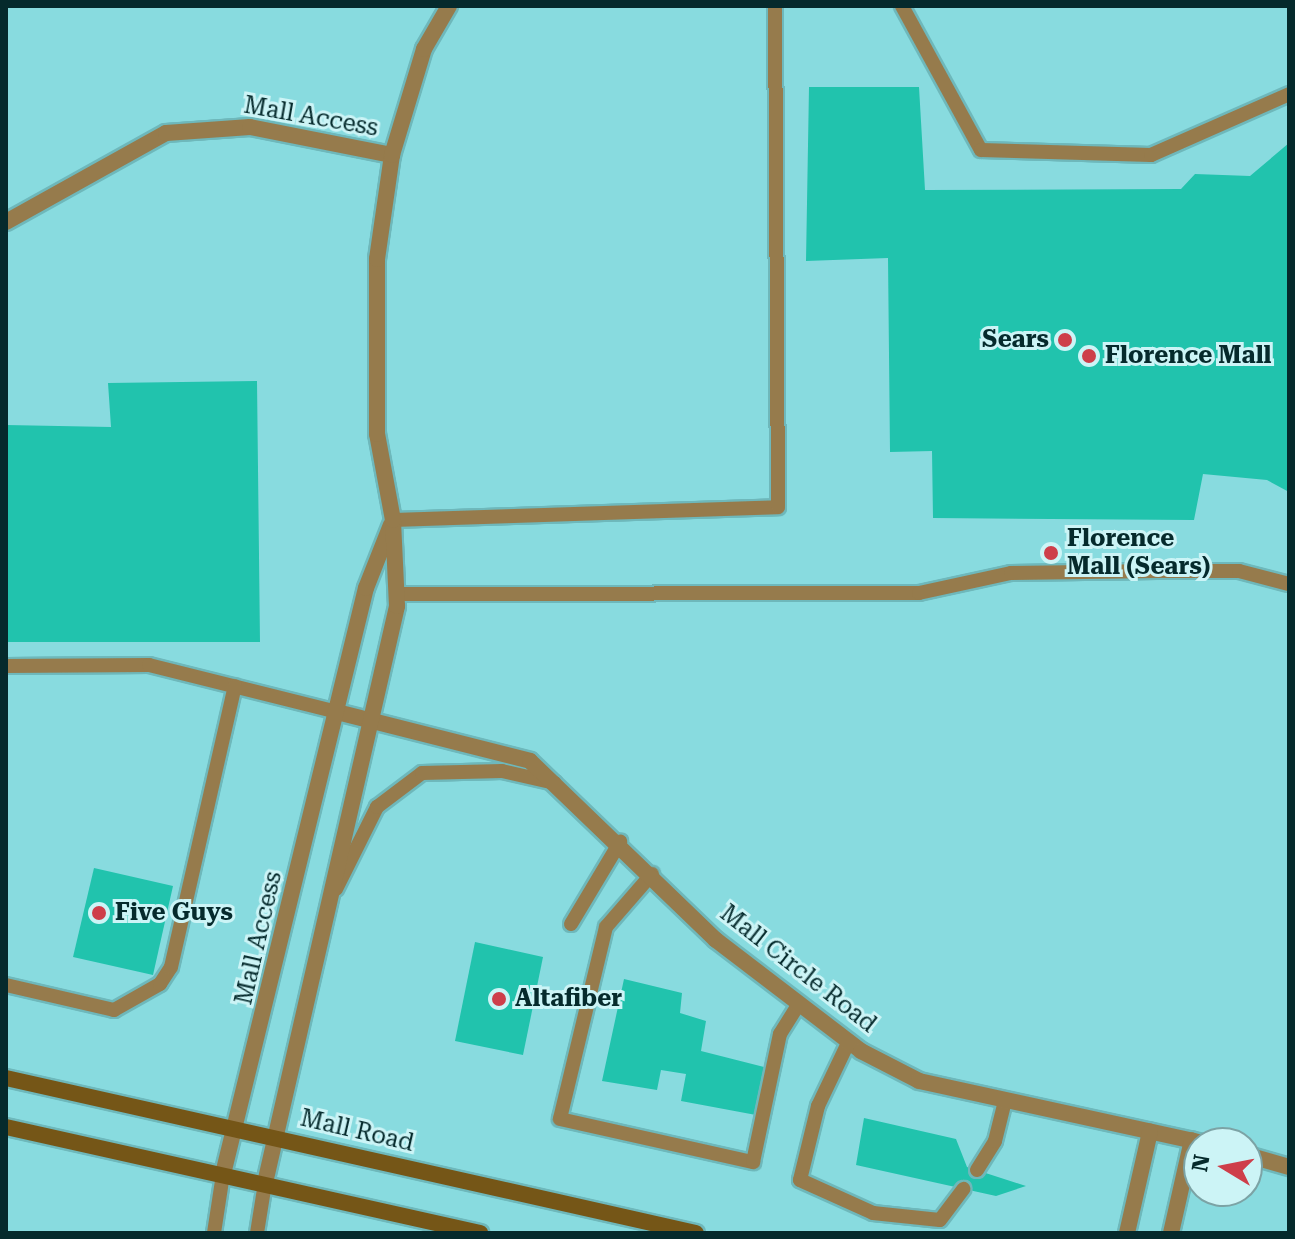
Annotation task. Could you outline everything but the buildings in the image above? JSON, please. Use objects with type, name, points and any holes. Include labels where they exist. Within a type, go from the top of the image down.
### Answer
[{"type":"main road","name":"Mall Road","points":[[6,1078],[696,1233]]},
{"type":"main road","points":[[6,1127],[480,1233]]},
{"type":"street","points":[[265,1183],[333,896],[397,594],[393,520],[377,434],[374,333],[392,155],[424,49],[449,6]]},
{"type":"street","name":"Mall Access","points":[[6,222],[166,133],[250,127],[392,155]]},
{"type":"street","points":[[337,712],[366,588],[393,520]]},
{"type":"street","name":"Mall Access","points":[[223,1174],[337,712]]},
{"type":"street","name":"Mall Circle Road","points":[[337,712],[498,749],[562,785],[716,940],[849,1041],[919,1081],[1004,1104],[1183,1138]]},
{"type":"street","points":[[1127,1233],[1150,1132]]},
{"type":"street","points":[[1263,1160],[1289,1167]]},
{"type":"street","points":[[1171,1233],[1183,1191]]},
{"type":"lane","points":[[393,520],[778,507],[775,6]]},
{"type":"lane","points":[[902,6],[981,150],[1151,155],[1289,94]]},
{"type":"lane","points":[[397,594],[919,593],[1011,573],[1239,571],[1289,584]]},
{"type":"lane","points":[[6,666],[149,665],[337,712]]},
{"type":"lane","points":[[6,985],[114,1010],[160,984],[171,967],[235,686]]},
{"type":"lane","points":[[333,896],[377,807],[422,773],[502,771],[562,785]]},
{"type":"lane","points":[[571,924],[620,842]]},
{"type":"lane","points":[[652,874],[606,927],[560,1119],[753,1162],[780,1034],[799,1004]]},
{"type":"lane","points":[[849,1041],[818,1106],[800,1180],[859,1208],[940,1220],[963,1189]]},
{"type":"lane","points":[[977,1170],[995,1141],[1004,1104]]},
{"type":"lane","points":[[214,1233],[223,1174]]},
{"type":"lane","points":[[257,1233],[265,1183]]},
{"type":"lane","points":[[898,1233],[901,1216]]},
{"type":"place","name":"Sears","points":[[1065,340]]},
{"type":"place","name":"Florence Mall","points":[[1089,356]]},
{"type":"place","name":"Florence Mall (Sears)","points":[[1051,553]]},
{"type":"place","name":"Five Guys","points":[[99,913]]},
{"type":"place","name":"Altafiber","points":[[499,999]]}]
